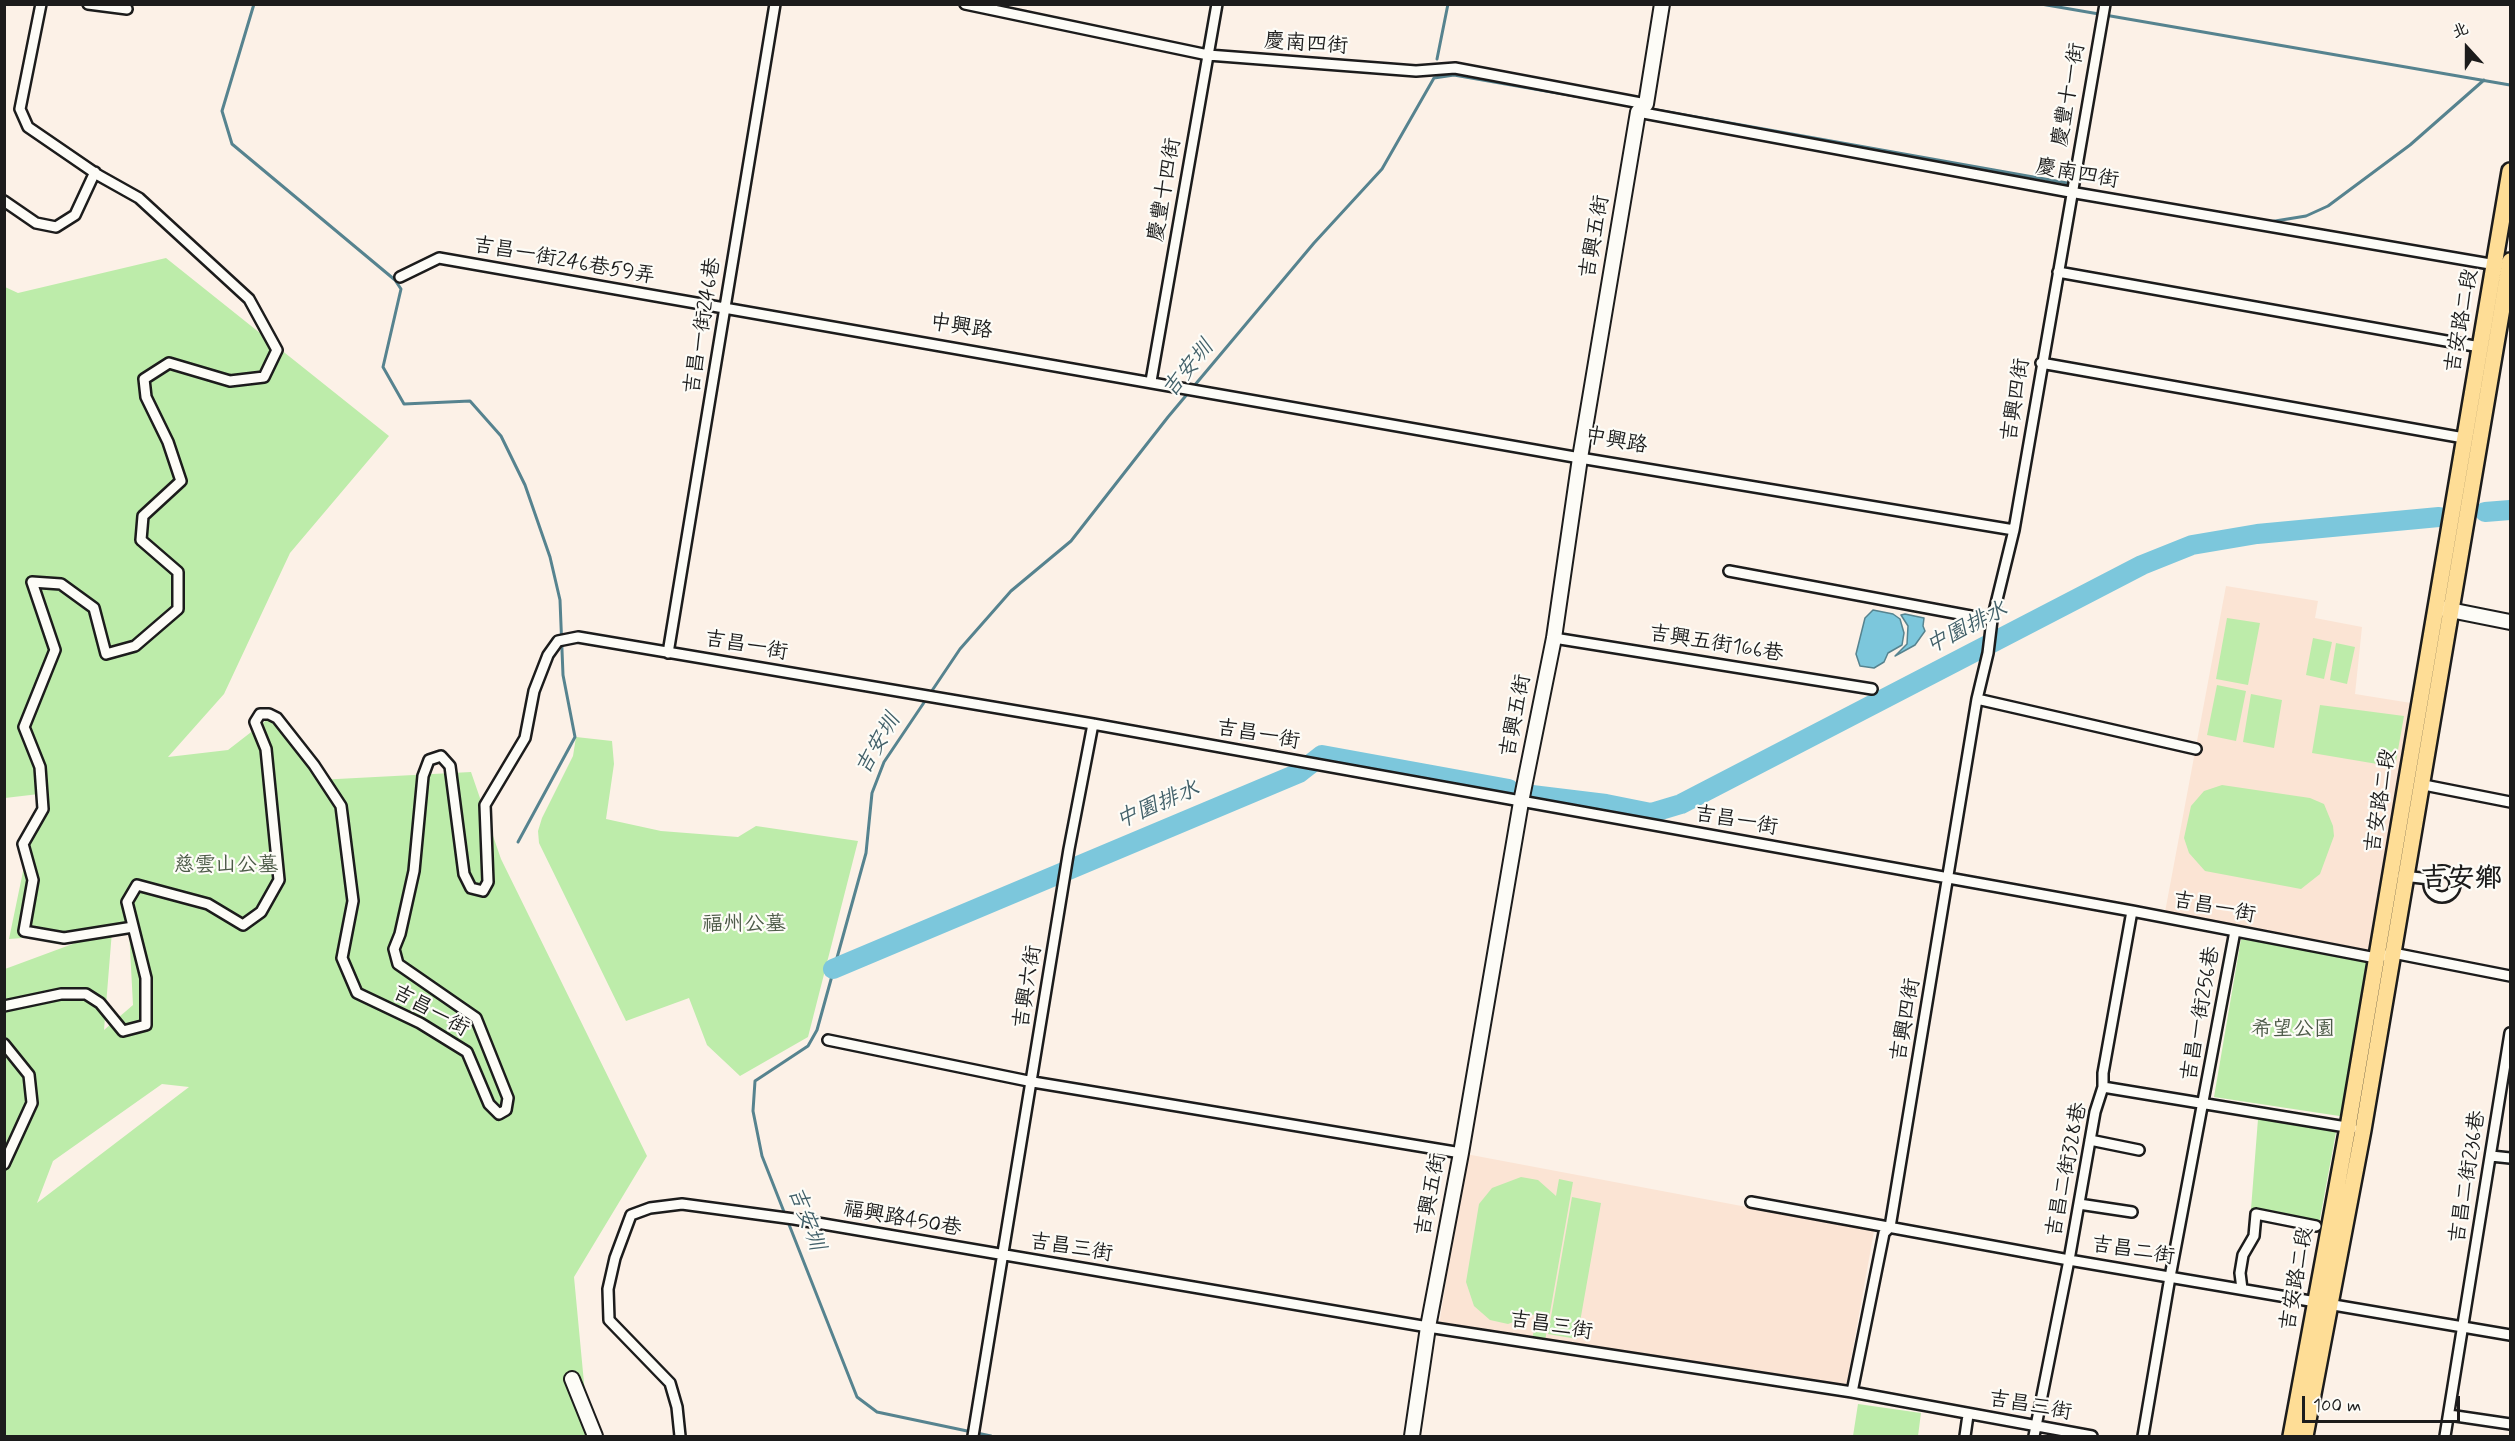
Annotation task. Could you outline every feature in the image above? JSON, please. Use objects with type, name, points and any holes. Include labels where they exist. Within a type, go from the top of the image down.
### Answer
[{"type":"main road","name":"吉安路二段","points":[[2291,1437],[2348,1127],[2376,958],[2422,784],[2506,266],[2511,171]]},
{"type":"main road","name":"吉安路二段","points":[[2305,1437],[2363,1130],[2393,953],[2406,782],[2464,438],[2480,347],[2506,266]]},
{"type":"street","points":[[41,4],[20,109],[28,127],[94,172],[139,198],[249,299],[277,350],[264,377],[230,381],[170,363],[144,379],[146,397],[168,442],[181,481],[143,516],[141,540],[178,572],[178,609],[135,646],[106,654],[94,608],[61,584],[32,582],[55,650],[24,727],[40,767],[43,808],[23,844],[33,880],[24,932],[64,938],[133,927]]},
{"type":"street","points":[[88,4],[127,9]]},
{"type":"street","name":"吉昌一街246巷","points":[[668,652],[775,4]]},
{"type":"street","name":"慶南四街","points":[[965,4],[1208,55],[1416,71],[1455,68],[1642,108],[2070,192],[2506,266]]},
{"type":"street","name":"慶豐十四街","points":[[1151,381],[1216,4]]},
{"type":"street","name":"吉興五街","points":[[1412,1437],[1428,1327],[1461,1153],[1521,802],[1554,638],[1580,458],[1662,4]]},
{"type":"street","name":"慶豐十一街","points":[[2070,192],[2104,4]]},
{"type":"street","points":[[4,201],[36,223],[56,227],[75,215],[94,172]]},
{"type":"street","name":"吉興四街","points":[[1852,1392],[1884,1233],[1890,1227],[1977,699],[1993,617],[2014,530],[2070,192]]},
{"type":"street","name":"吉昌一街246巷59弄","points":[[400,277],[439,258],[725,310]]},
{"type":"street","points":[[2058,272],[2480,347]]},
{"type":"street","name":"中興路","points":[[725,310],[1151,381],[1212,394],[1580,458],[2014,530]]},
{"type":"street","points":[[2041,363],[2464,438]]},
{"type":"street","points":[[1730,571],[1993,617]]},
{"type":"street","points":[[2435,607],[2511,622]]},
{"type":"street","name":"吉昌一街","points":[[4,1006],[61,994],[86,994],[100,1003],[123,1032],[146,1025],[146,978],[127,902],[137,885],[207,904],[243,925],[261,912],[279,880],[266,749],[255,722],[260,714],[269,714],[277,718],[314,765],[341,806],[353,901],[342,958],[357,993],[420,1023],[467,1052],[489,1104],[499,1114],[506,1110],[508,1098],[476,1018],[398,964],[394,949],[400,934],[414,871],[423,776],[429,759],[441,756],[450,766],[464,874],[471,888],[483,891],[488,882],[485,805],[525,738],[534,691],[548,655],[558,641],[578,637],[1093,724],[2132,911],[2376,958],[2393,953],[2511,976]]},
{"type":"street","name":"吉興五街166巷","points":[[1554,638],[1872,688]]},
{"type":"street","points":[[1977,699],[2196,749]]},
{"type":"street","name":"吉興六街","points":[[973,1437],[1033,1082],[1069,849],[1093,724]]},
{"type":"street","points":[[2406,782],[2511,802]]},
{"type":"street","points":[[2398,876],[2430,879]]},
{"type":"street","name":"吉昌二街328巷","points":[[2034,1437],[2095,1112],[2103,1086],[2103,1073],[2132,911]]},
{"type":"street","name":"吉昌一街256巷","points":[[2144,1437],[2170,1277],[2235,931]]},
{"type":"street","name":"吉昌二街236巷","points":[[2445,1437],[2511,1033]]},
{"type":"street","points":[[828,1040],[1033,1082],[1461,1153]]},
{"type":"street","points":[[4,1044],[29,1075],[32,1103],[4,1164]]},
{"type":"street","points":[[2103,1086],[2363,1130]]},
{"type":"street","points":[[2090,1140],[2139,1150]]},
{"type":"street","points":[[2491,1156],[2511,1158]]},
{"type":"street","name":"吉昌二街","points":[[1751,1202],[2069,1260],[2511,1335]]},
{"type":"street","name":"福興路450巷","points":[[680,1437],[677,1407],[670,1383],[609,1320],[608,1289],[615,1258],[631,1215],[650,1208],[682,1204],[794,1219],[1004,1256]]},
{"type":"street","points":[[2079,1204],[2132,1212]]},
{"type":"street","points":[[2242,1289],[2240,1274],[2243,1255],[2254,1236],[2256,1214],[2316,1226]]},
{"type":"street","name":"吉昌三街","points":[[1004,1256],[1428,1327],[1852,1392],[2092,1437]]},
{"type":"street","points":[[572,1379],[595,1437]]},
{"type":"street","points":[[1965,1437],[1968,1415]]},
{"type":"street","points":[[2449,1415],[2511,1424]]},
{"type":"shaded area","points":[[2226,586],[2318,601],[2315,618],[2362,627],[2355,694],[2411,703],[2370,950],[2165,912]]},
{"type":"shaded area","points":[[1466,1154],[1874,1231],[1845,1393],[1439,1325]]},
{"type":"green space","name":"慈雲山公墓","points":[[166,258],[389,436],[290,553],[224,694],[168,757],[228,750],[277,712],[318,780],[471,772],[501,859],[647,1156],[574,1277],[589,1436],[5,1436],[5,969],[105,932],[9,939],[39,794],[5,798],[5,287],[18,293]],"holes":[[[129,930],[133,1005],[104,1030],[112,931]],[[162,1084],[189,1087],[37,1203],[53,1161]]]},
{"type":"green space","points":[[2227,618],[2260,623],[2248,685],[2216,679]]},
{"type":"green space","points":[[2313,638],[2332,642],[2324,679],[2306,675]]},
{"type":"green space","points":[[2336,643],[2355,647],[2347,684],[2330,680]]},
{"type":"green space","points":[[2217,685],[2246,691],[2236,741],[2207,735]]},
{"type":"green space","points":[[2251,694],[2282,700],[2274,748],[2243,742]]},
{"type":"green space","points":[[2320,705],[2404,716],[2395,767],[2312,753]]},
{"type":"green space","name":"福州公墓","points":[[576,737],[612,741],[614,764],[606,819],[661,831],[738,837],[756,826],[858,841],[808,1037],[740,1076],[707,1045],[689,998],[626,1021],[539,843],[538,831],[542,818],[573,756]]},
{"type":"green space","points":[[2222,785],[2310,798],[2324,804],[2333,826],[2334,836],[2320,874],[2301,889],[2205,871],[2189,853],[2184,838],[2191,806],[2204,791]]},
{"type":"green space","name":"希望公園","points":[[2241,939],[2373,961],[2346,1117],[2214,1097]]},
{"type":"green space","points":[[2258,1119],[2336,1132],[2319,1224],[2251,1209]]},
{"type":"green space","points":[[1521,1177],[1538,1180],[1556,1196],[1559,1179],[1573,1182],[1545,1341],[1532,1339],[1538,1313],[1508,1324],[1490,1320],[1474,1306],[1466,1282],[1479,1204],[1492,1188]]},
{"type":"green space","points":[[1572,1197],[1601,1203],[1577,1339],[1548,1334]]},
{"type":"green space","points":[[1858,1404],[1921,1413],[1918,1436],[1853,1436]]},
{"type":"water","points":[[1873,610],[1893,614],[1900,619],[1904,633],[1902,645],[1888,653],[1884,662],[1874,668],[1860,666],[1856,654],[1865,618]]},
{"type":"water","points":[[1901,615],[1924,618],[1925,631],[1915,645],[1895,656],[1907,644],[1908,626]]},
{"type":"waterway","points":[[254,4],[222,111],[232,144],[395,280],[401,289],[383,367],[404,404],[470,401],[501,436],[525,485],[550,557],[560,600],[563,675],[575,737],[518,842]]},
{"type":"waterway","points":[[1437,59],[1448,4]]},
{"type":"waterway","points":[[2041,4],[2510,85]]},
{"type":"waterway","name":"吉安圳","points":[[991,1436],[877,1412],[857,1397],[762,1156],[753,1111],[755,1081],[808,1046],[817,1030],[866,853],[872,793],[884,762],[960,649],[1011,591],[1071,541],[1168,417],[1314,243],[1382,169],[1434,78],[1454,75],[1632,106]]},
{"type":"waterway","points":[[2269,222],[2306,216],[2328,206],[2410,145],[2484,80]]},
{"type":"waterway","points":[[1651,109],[2067,183]]},
{"type":"waterway","name":"中園排水","points":[[2485,512],[2510,510]]},
{"type":"waterway","name":"中園排水","points":[[1532,795],[1606,804],[1651,813],[1681,804],[2142,565],[2192,545],[2257,534],[2439,517]]},
{"type":"waterway","name":"中園排水","points":[[833,969],[1299,773],[1322,755],[1509,789]]},
{"type":"district","name":"吉安鄉","points":[[2461,880]]}]
